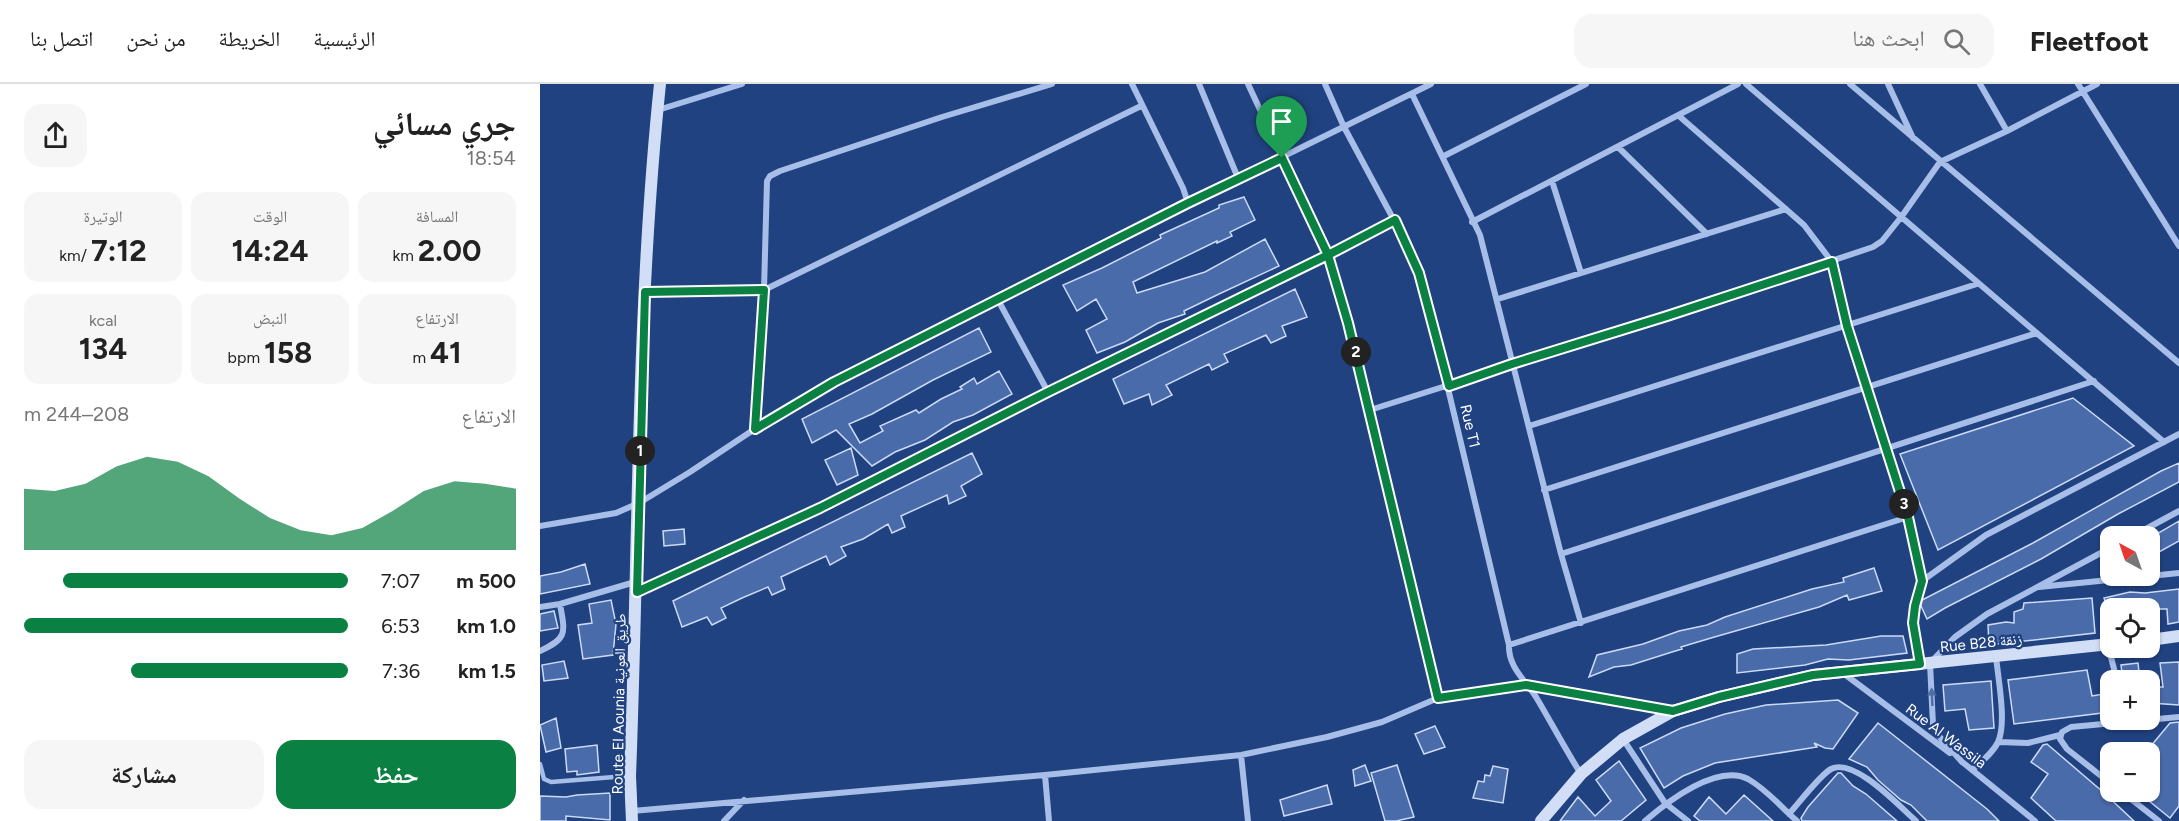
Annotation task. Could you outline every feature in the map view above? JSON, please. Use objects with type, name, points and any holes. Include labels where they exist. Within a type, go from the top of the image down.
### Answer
[{"type":"main road","name":"Route El Aounia طريق العونية","points":[[632,816],[630,776],[645,292],[660,84]]},
{"type":"main road","points":[[2160,639],[2179,636]]},
{"type":"main road","name":"Rue B28 زنقة","points":[[1541,821],[1581,774],[1623,739],[1673,711],[1719,697],[1813,675],[2100,646]]},
{"type":"street","points":[[658,110],[742,84]]},
{"type":"street","points":[[755,429],[764,290],[767,181],[774,173],[942,117],[1052,84]]},
{"type":"street","points":[[1132,84],[1183,188],[1188,203]]},
{"type":"street","points":[[1199,84],[1238,178]]},
{"type":"street","points":[[1248,84],[1328,255],[1370,410],[1438,698]]},
{"type":"street","name":"Rue T1","points":[[1325,84],[1344,127],[1395,220],[1419,273],[1449,386],[1509,645],[1509,654],[1518,674],[1535,696],[1581,774]]},
{"type":"street","points":[[540,526],[615,513],[639,503],[834,382],[1238,178],[1431,84]]},
{"type":"street","points":[[1444,156],[1586,84]]},
{"type":"street","points":[[1472,222],[1738,84]]},
{"type":"street","points":[[1746,84],[2164,442]]},
{"type":"street","points":[[1850,84],[2179,363]]},
{"type":"street","points":[[1888,84],[1915,140]]},
{"type":"street","points":[[1980,84],[2007,131]]},
{"type":"street","points":[[2078,84],[2179,246]]},
{"type":"street","points":[[1370,410],[1873,248],[1882,241],[1902,216],[1940,162],[2007,131],[2097,84]]},
{"type":"street","points":[[1412,94],[1444,156],[1472,222],[1480,235],[1498,299],[1544,490],[1581,623]]},
{"type":"street","points":[[645,292],[764,290],[1141,106]]},
{"type":"street","points":[[1679,116],[1814,235],[1832,262],[1847,326],[1908,517],[1922,581],[1913,623],[1925,664],[1934,724],[1938,735],[1962,762]]},
{"type":"street","points":[[1618,147],[1707,234]]},
{"type":"street","points":[[1552,181],[1581,273]]},
{"type":"street","points":[[1498,299],[1786,209]]},
{"type":"street","points":[[540,607],[637,587],[820,508],[1395,220]]},
{"type":"street","points":[[1529,426],[1977,284]]},
{"type":"street","points":[[998,300],[1048,392]]},
{"type":"street","points":[[1544,490],[2037,333]]},
{"type":"street","points":[[1561,554],[2094,381]]},
{"type":"street","points":[[1922,581],[1986,535],[2179,434]]},
{"type":"street","points":[[2151,526],[2179,511]]},
{"type":"street","points":[[1509,645],[1908,517]]},
{"type":"street","points":[[1925,664],[1968,627],[2100,553]]},
{"type":"street","points":[[2160,575],[2179,573]]},
{"type":"street","points":[[2035,588],[2100,581]]},
{"type":"street","points":[[540,651],[560,640],[563,635],[560,604]]},
{"type":"street","points":[[1972,770],[1998,742],[2002,720],[1996,656]]},
{"type":"street","name":"Rue Al Wassila","points":[[1841,672],[1962,762],[2035,821]]},
{"type":"street","points":[[632,816],[744,800],[1045,775],[1241,755],[1327,737],[1382,722],[1438,698],[1526,685],[1673,711]]},
{"type":"street","points":[[2160,719],[2179,717]]},
{"type":"street","points":[[1998,742],[2028,743],[2060,735],[2065,729],[2100,725]]},
{"type":"street","points":[[2060,735],[2067,749],[2100,775]]},
{"type":"street","points":[[1623,739],[1665,802],[1688,821]]},
{"type":"street","points":[[1241,755],[1248,821]]},
{"type":"street","points":[[1789,814],[1828,771],[1843,766],[1852,768],[1863,776],[1916,821]]},
{"type":"street","points":[[1645,821],[1665,802],[1719,776],[1735,774],[1759,786],[1797,821]]},
{"type":"street","points":[[1045,775],[1049,821]]},
{"type":"street","points":[[723,821],[744,800]]},
{"type":"street","points":[[2135,802],[2159,821]]},
{"type":"lane","points":[[540,764],[544,779],[551,782],[630,776]]},
{"type":"building","points":[[1244,197],[1255,220],[1230,232],[1232,236],[1133,282],[1137,293],[1205,272],[1265,239],[1279,266],[1184,311],[1185,314],[1158,323],[1125,342],[1097,353],[1086,330],[1107,319],[1096,299],[1077,311],[1063,285],[1161,238],[1160,235],[1219,208],[1219,205]]},
{"type":"building","points":[[1295,289],[1307,317],[1282,326],[1286,336],[1271,343],[1266,335],[1224,354],[1228,362],[1212,370],[1209,364],[1166,385],[1172,395],[1152,405],[1149,394],[1124,404],[1113,379]]},
{"type":"building","points":[[979,328],[991,352],[849,424],[860,443],[883,431],[880,426],[916,410],[919,413],[962,389],[960,387],[974,378],[977,384],[999,371],[1012,394],[973,415],[953,422],[925,440],[895,452],[872,466],[836,430],[812,443],[802,419]]},
{"type":"building","points":[[2073,398],[2134,446],[1938,550],[1900,454]]},
{"type":"building","points":[[851,448],[858,475],[837,485],[825,460]]},
{"type":"building","points":[[972,453],[982,474],[961,486],[966,496],[949,504],[947,495],[901,516],[905,527],[892,533],[888,524],[863,539],[841,547],[846,556],[830,565],[826,556],[781,577],[785,589],[772,595],[768,587],[721,608],[726,618],[712,625],[707,617],[682,627],[673,601]]},
{"type":"building","points":[[2179,463],[2179,482],[1927,619],[1921,606],[1922,600],[2033,543]]},
{"type":"building","points":[[2179,521],[2179,541],[2160,551],[2160,532]]},
{"type":"building","points":[[684,529],[685,544],[664,546],[663,531]]},
{"type":"building","points":[[585,564],[590,584],[540,594],[540,576]]},
{"type":"building","points":[[1874,568],[1882,591],[1849,600],[1847,595],[1819,607],[1681,647],[1682,649],[1631,665],[1614,667],[1589,677],[1597,655],[1643,644],[1812,589],[1844,582],[1843,578]]},
{"type":"building","points":[[2179,589],[2179,622],[2168,624],[2167,609],[2160,609],[2160,598],[2104,598],[2130,592],[2145,593]]},
{"type":"building","points":[[2092,598],[2095,633],[1989,645],[1988,625],[2014,623],[2014,612],[2023,609],[2024,603]]},
{"type":"building","points":[[611,600],[616,624],[613,655],[583,659],[578,625],[592,623],[589,604]]},
{"type":"building","points":[[554,611],[558,628],[540,631],[540,614]]},
{"type":"building","points":[[1881,636],[1903,636],[1907,653],[1849,660],[1828,659],[1805,665],[1737,673],[1737,654],[1753,649],[1826,645]]},
{"type":"building","points":[[564,661],[568,678],[544,681],[542,665]]},
{"type":"building","points":[[2179,662],[2179,705],[2160,704],[2160,687],[2163,687],[2160,663]]},
{"type":"building","points":[[2138,663],[2139,670],[2122,670],[2121,665]]},
{"type":"building","points":[[2087,670],[2092,696],[2100,695],[2100,713],[2014,724],[2008,680]]},
{"type":"building","points":[[1991,681],[1994,728],[1969,730],[1965,709],[1945,711],[1943,685]]},
{"type":"building","points":[[1838,700],[1858,713],[1833,749],[1814,743],[1817,747],[1715,763],[1683,776],[1664,788],[1640,748],[1681,728],[1725,714],[1766,705]]},
{"type":"building","points":[[556,718],[561,748],[546,752],[540,725]]},
{"type":"building","points":[[2179,722],[2179,806],[2170,818],[2150,802],[2160,802],[2160,742],[2154,742],[2170,723]]},
{"type":"building","points":[[1878,723],[1999,821],[1927,821],[1911,805],[1901,800],[1878,780],[1867,767],[1849,759]]},
{"type":"building","points":[[1435,726],[1445,747],[1424,754],[1415,734]]},
{"type":"building","points":[[2047,744],[2100,789],[2100,802],[2114,802],[2134,821],[2056,821],[2031,798],[2048,774],[2031,762],[2043,745]]},
{"type":"building","points":[[597,745],[599,772],[577,775],[577,771],[567,772],[565,749]]},
{"type":"building","points":[[1619,761],[1646,800],[1621,821],[1560,821],[1578,797],[1595,816],[1611,801],[1596,780]]},
{"type":"building","points":[[1365,765],[1371,781],[1355,786],[1353,770]]},
{"type":"building","points":[[1397,765],[1414,817],[1385,821],[1371,773]]},
{"type":"building","points":[[1493,766],[1508,769],[1503,803],[1473,798],[1478,781],[1484,782],[1485,775],[1490,776]]},
{"type":"building","points":[[1838,773],[1841,773],[1853,786],[1866,794],[1897,821],[1802,821],[1801,818],[1808,807]]},
{"type":"building","points":[[1327,785],[1332,804],[1284,816],[1280,800]]},
{"type":"building","points":[[610,793],[610,820],[566,816],[566,821],[540,821],[540,796],[566,797]]},
{"type":"building","points":[[1744,795],[1773,821],[1700,821],[1694,816],[1709,797],[1726,814]]},
{"type":"route","points":[[1282,158],[834,382],[785,409],[755,429],[764,290],[645,292],[637,592],[820,508],[1048,392],[1328,255],[1370,410],[1438,698],[1526,685],[1673,711],[1719,697],[1813,675],[1920,664],[1913,623],[1922,581],[1908,517],[1847,326],[1832,262],[1449,386],[1419,273],[1395,220],[1328,255],[1282,158]]}]
